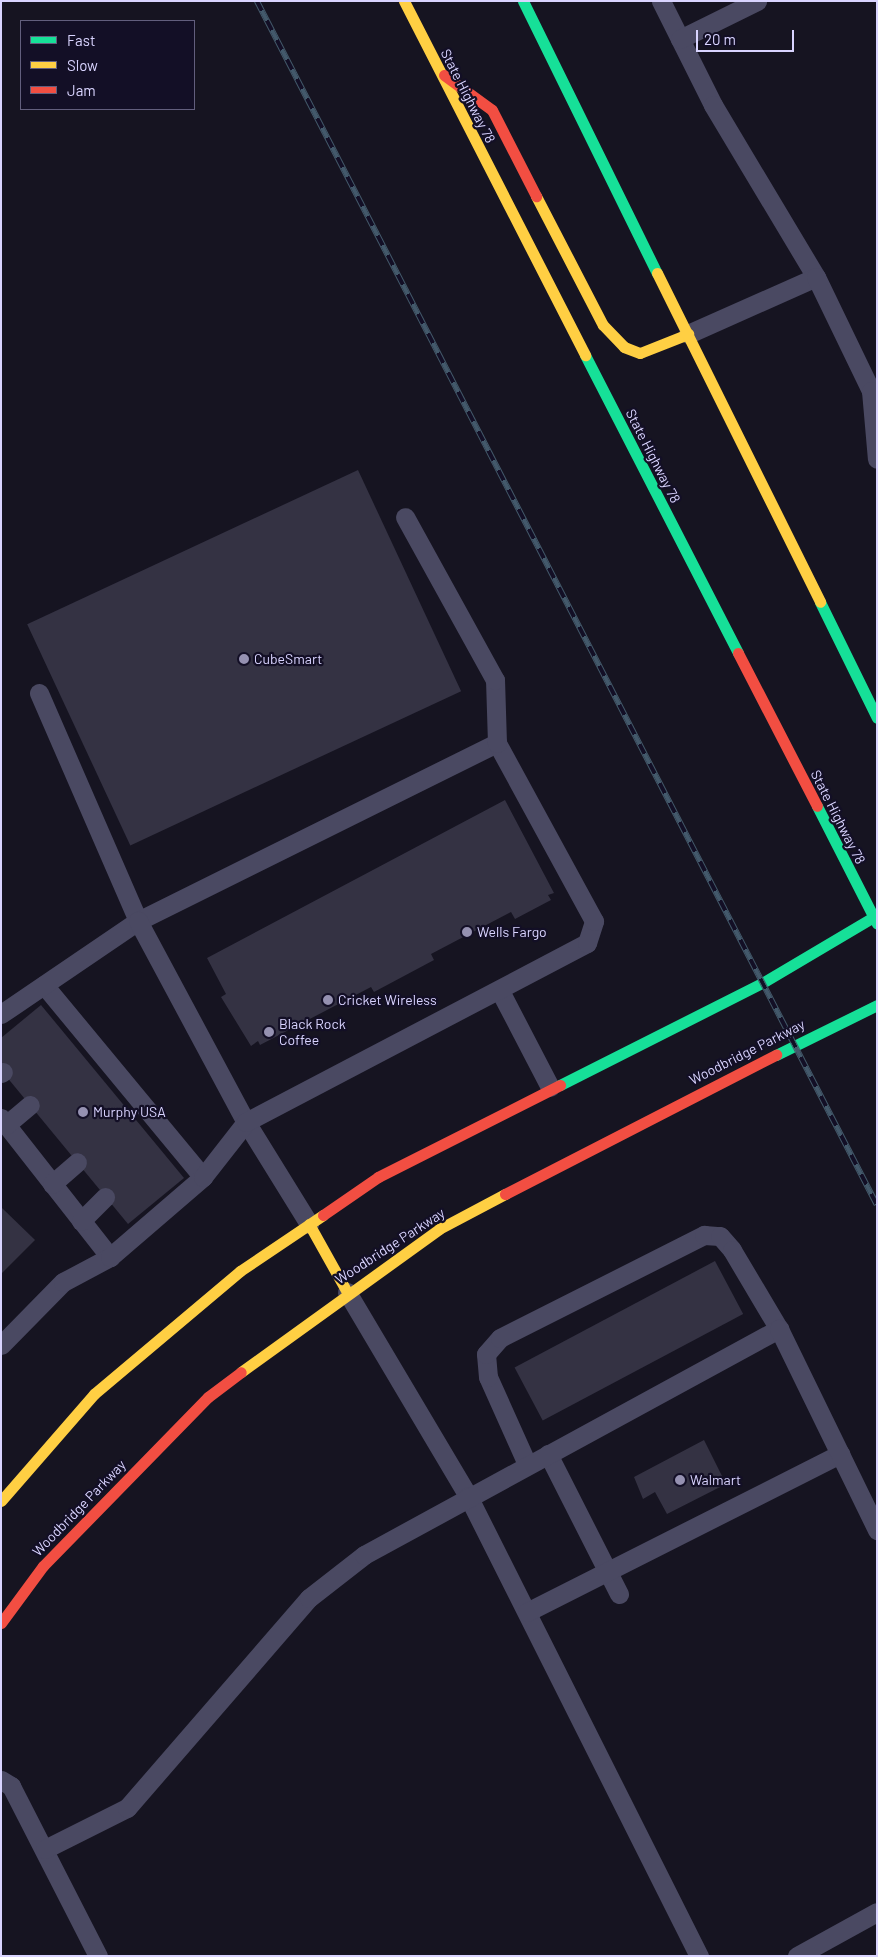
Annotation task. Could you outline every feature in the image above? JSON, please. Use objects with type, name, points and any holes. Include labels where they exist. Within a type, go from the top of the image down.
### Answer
[{"type":"main road","name":"State Highway 78","points":[[404,1],[438,71],[875,919]]},
{"type":"main road","points":[[523,1],[877,718]]},
{"type":"main road","points":[[438,71],[492,110],[603,325],[624,347],[640,353],[688,334]]},
{"type":"main road","points":[[1,1501],[94,1394],[240,1271],[378,1178],[550,1087],[762,983],[875,919]]},
{"type":"main road","name":"Woodbridge Parkway","points":[[1,1623],[43,1566],[208,1397],[347,1292],[439,1230],[569,1159],[877,1005]]},
{"type":"main road","points":[[309,1224],[347,1292]]},
{"type":"lane","points":[[661,1],[712,105],[816,277],[871,391],[877,459]]},
{"type":"lane","points":[[680,39],[757,1]]},
{"type":"lane","points":[[688,334],[816,277]]},
{"type":"lane","points":[[1,1345],[63,1282],[110,1257],[203,1177],[246,1122],[500,991],[587,943],[594,921],[497,743],[495,680],[405,517]]},
{"type":"lane","points":[[39,693],[138,921],[246,1122],[309,1224]]},
{"type":"lane","points":[[1,1014],[138,921],[497,743]]},
{"type":"lane","points":[[44,985],[68,1026],[166,1145],[203,1177]]},
{"type":"lane","points":[[500,991],[550,1087]]},
{"type":"lane","points":[[30,1105],[4,1122],[110,1257]]},
{"type":"lane","points":[[52,1184],[77,1162]]},
{"type":"lane","points":[[81,1221],[106,1197]]},
{"type":"lane","points":[[527,1464],[488,1377],[486,1354],[500,1338],[704,1235],[720,1236],[732,1250],[778,1329],[877,1530]]},
{"type":"lane","points":[[347,1292],[468,1496],[699,1956]]},
{"type":"lane","points":[[44,1849],[127,1808],[309,1598],[364,1555],[468,1496],[778,1329]]},
{"type":"lane","points":[[548,1454],[619,1594]]},
{"type":"lane","points":[[526,1612],[840,1454]]},
{"type":"lane","points":[[1,1780],[11,1786],[98,1956]]},
{"type":"lane","points":[[797,1956],[877,1912]]},
{"type":"building","name":"CubeSmart","points":[[358,470],[461,691],[130,845],[27,624]]},
{"type":"building","points":[[505,800],[554,893],[548,895],[551,900],[515,919],[511,912],[431,954],[434,960],[374,992],[371,987],[260,1045],[258,1041],[251,1046],[221,997],[226,994],[207,958]]},
{"type":"building","name":"Murphy USA","points":[[41,1005],[184,1178],[128,1224],[1,1070],[1,1038]]},
{"type":"building","points":[[1,1207],[35,1240],[1,1274]]},
{"type":"building","points":[[715,1261],[743,1314],[543,1421],[515,1368]]},
{"type":"building","name":"Walmart","points":[[704,1440],[726,1484],[667,1514],[655,1492],[643,1499],[634,1477]]},
{"type":"railway","points":[[257,1],[877,1205]]},
{"type":"traffic: fast","points":[[523,1],[657,273]]},
{"type":"traffic: fast","points":[[585,355],[738,653]]},
{"type":"traffic: fast","points":[[820,602],[877,718]]},
{"type":"traffic: fast","points":[[817,806],[877,924]]},
{"type":"traffic: fast","points":[[560,1085],[762,983],[877,915]]},
{"type":"traffic: fast","points":[[776,1055],[877,1005]]},
{"type":"traffic: slow","points":[[404,1],[585,355]]},
{"type":"traffic: slow","points":[[536,196],[603,325],[624,347],[640,353],[688,334]]},
{"type":"traffic: slow","points":[[657,273],[820,602]]},
{"type":"traffic: slow","points":[[241,1372],[439,1229],[505,1194]]},
{"type":"traffic: slow","points":[[1,1501],[94,1394],[240,1271],[323,1215]]},
{"type":"traffic: slow","points":[[309,1224],[347,1292]]},
{"type":"traffic: jam","points":[[444,75],[492,110],[536,196]]},
{"type":"traffic: jam","points":[[738,653],[817,806]]},
{"type":"traffic: jam","points":[[505,1194],[776,1055]]},
{"type":"traffic: jam","points":[[323,1215],[378,1177],[560,1085]]},
{"type":"traffic: jam","points":[[1,1623],[43,1566],[208,1397],[241,1372]]},
{"type":"place","name":"CubeSmart","points":[[244,659]]},
{"type":"place","name":"Wells Fargo","points":[[467,932]]},
{"type":"place","name":"Cricket Wireless","points":[[328,1000]]},
{"type":"place","name":"Black Rock Coffee","points":[[269,1032]]},
{"type":"place","name":"Murphy USA","points":[[83,1112]]},
{"type":"place","name":"Walmart","points":[[680,1480]]}]
